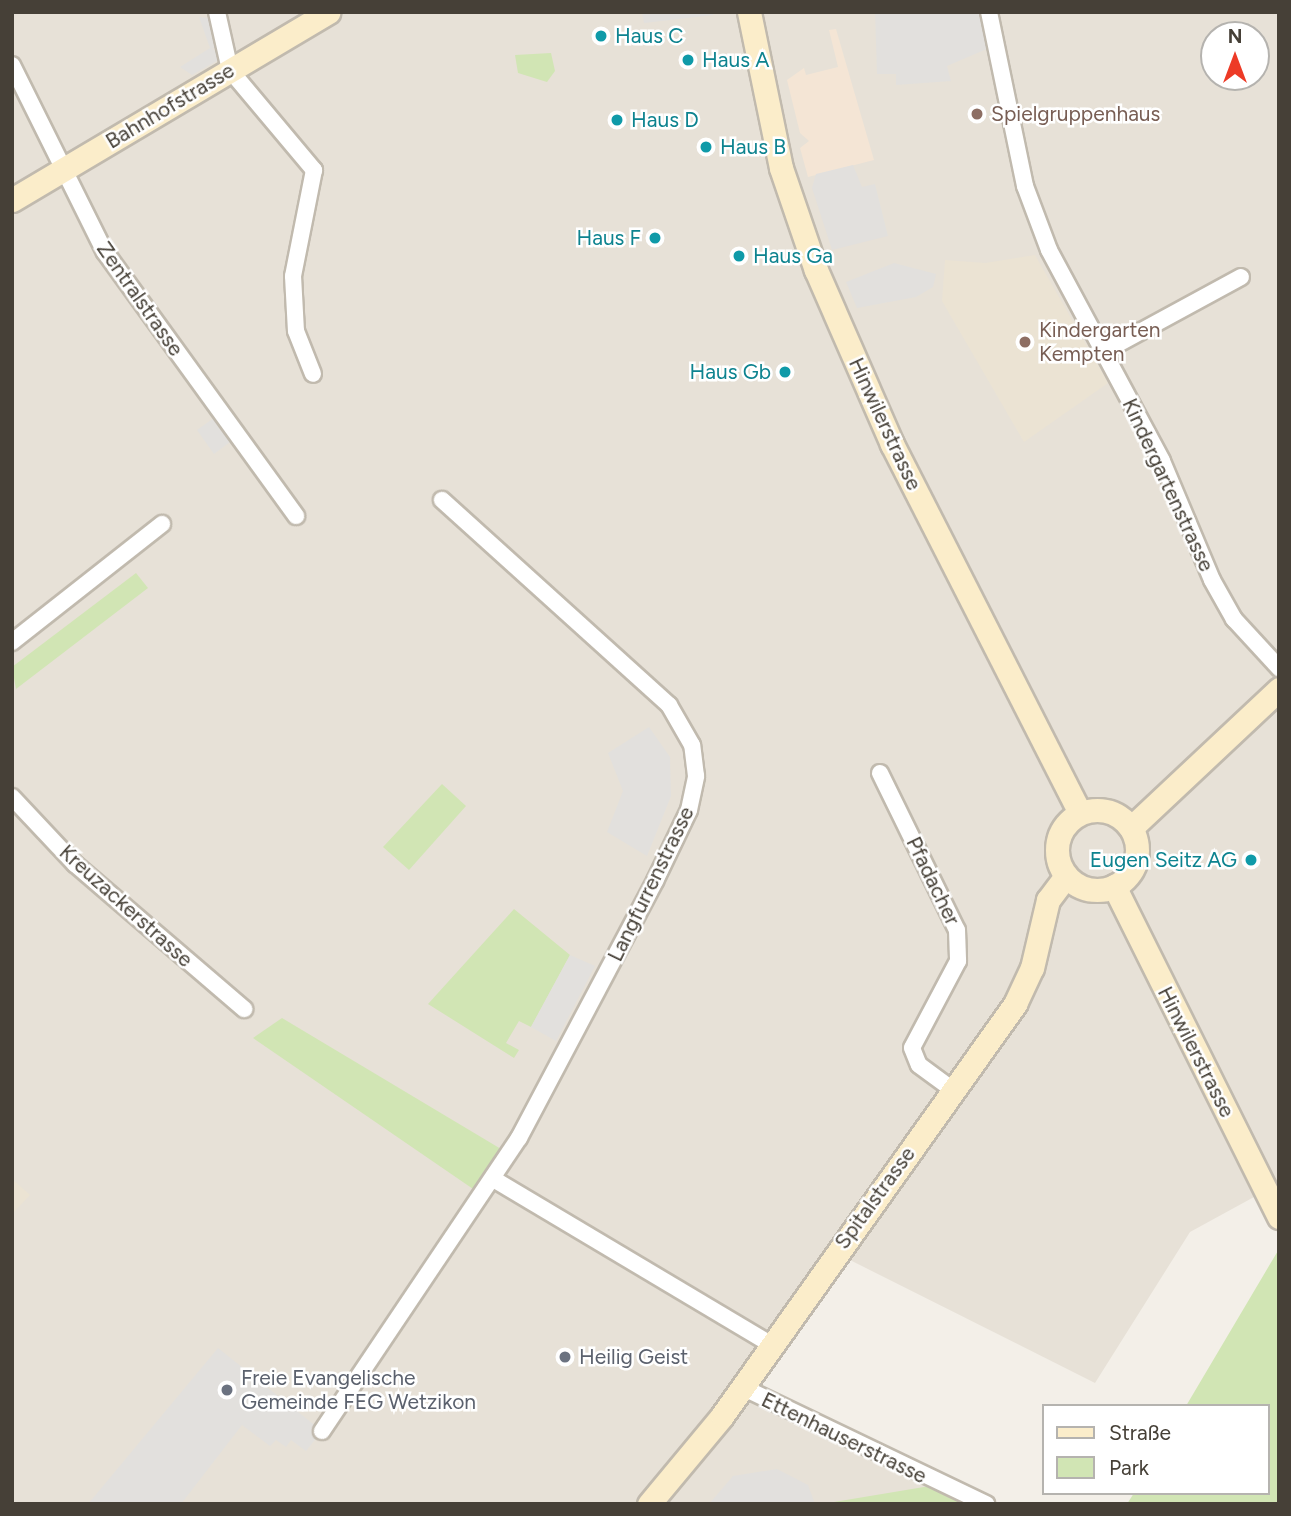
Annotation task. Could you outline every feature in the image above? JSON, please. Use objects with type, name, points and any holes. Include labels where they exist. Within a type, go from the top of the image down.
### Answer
[{"type":"main road","name":"Bahnhofstrasse","points":[[12,200],[328,12]]},
{"type":"main road","name":"Hinwilerstrasse","points":[[749,12],[780,168],[816,270],[892,444],[1080,813]]},
{"type":"main road","points":[[1131,828],[1279,689]]},
{"type":"main road","points":[[1103,810],[1131,828],[1136,861],[1114,886],[1089,889],[1066,876],[1056,847],[1063,827],[1080,813],[1103,810]]},
{"type":"main road","name":"Spitalstrasse","points":[[649,1504],[772,1345],[1027,984],[1048,900],[1066,876]]},
{"type":"main road","name":"Hinwilerstrasse","points":[[1114,886],[1279,1217]]},
{"type":"street","points":[[218,12],[230,70],[314,170],[293,276],[296,331],[313,374]]},
{"type":"street","name":"Kindergartenstrasse","points":[[989,12],[1025,186],[1049,250],[1161,461],[1221,597],[1279,668]]},
{"type":"street","name":"Zentralstrasse","points":[[12,65],[61,171],[105,253],[296,516]]},
{"type":"street","points":[[1102,352],[1241,277]]},
{"type":"street","name":"Langfurrenstrasse","points":[[321,1431],[495,1180],[655,881],[689,810],[695,761],[669,705],[442,500]]},
{"type":"street","points":[[12,642],[162,524]]},
{"type":"street","name":"Pfadacher","points":[[880,773],[957,930],[958,961],[912,1048],[919,1065],[953,1090]]},
{"type":"street","name":"Kreuzackerstrasse","points":[[12,797],[75,864],[244,1009]]},
{"type":"street","points":[[495,1180],[772,1345]]},
{"type":"street","name":"Ettenhauserstrasse","points":[[741,1387],[986,1504]]},
{"type":"shaded area","points":[[12,12],[1279,12],[1279,1217],[1265,1191],[1190,1232],[1095,1383],[836,1253],[742,1387],[986,1504],[12,1504]]},
{"type":"shaded area","points":[[642,12],[712,12],[713,15],[644,23]]},
{"type":"shaded area","points":[[875,12],[989,12],[996,45],[947,66],[951,81],[896,85],[896,74],[877,74]]},
{"type":"shaded area","points":[[199,17],[219,19],[224,50],[212,48],[222,58],[192,75],[180,67],[210,48]]},
{"type":"shaded area","points":[[836,29],[874,160],[808,177],[800,148],[809,141],[800,133],[787,80],[804,68],[806,75],[838,67],[829,30]]},
{"type":"shaded area","points":[[853,165],[862,187],[875,184],[888,236],[832,250],[812,188],[816,174]]},
{"type":"shaded area","name":"Kindergarten Kempten","points":[[1035,255],[1108,383],[1024,442],[942,301],[945,260],[985,263]]},
{"type":"shaded area","points":[[894,263],[936,274],[933,287],[916,297],[857,308],[846,282]]},
{"type":"shaded area","points":[[221,413],[238,436],[214,454],[197,430]]},
{"type":"shaded area","points":[[649,727],[670,757],[671,796],[647,856],[607,832],[623,791],[608,753]]},
{"type":"shaded area","points":[[570,955],[595,966],[556,1041],[531,1027]]},
{"type":"shaded area","points":[[12,1179],[30,1195],[12,1214]]},
{"type":"shaded area","points":[[544,1197],[670,1274],[665,1281],[539,1206]]},
{"type":"shaded area","points":[[218,1348],[322,1431],[306,1451],[291,1440],[286,1447],[276,1440],[270,1446],[242,1425],[181,1504],[88,1504]]},
{"type":"shaded area","points":[[777,1469],[808,1485],[815,1504],[709,1504],[733,1476]]},
{"type":"green space","points":[[551,53],[555,71],[547,82],[518,73],[515,55]]},
{"type":"green space","points":[[136,573],[148,588],[16,689],[12,667]]},
{"type":"green space","points":[[442,784],[466,806],[409,870],[383,847]]},
{"type":"green space","points":[[514,909],[570,955],[531,1027],[519,1021],[506,1043],[519,1050],[514,1058],[428,1004]]},
{"type":"green space","points":[[282,1018],[501,1149],[476,1191],[253,1038]]},
{"type":"green space","points":[[1279,1249],[1279,1504],[1127,1504],[1133,1495],[1270,1495],[1270,1404],[1187,1404]]},
{"type":"green space","points":[[930,1486],[965,1504],[822,1504]]},
{"type":"place","name":"Haus C","points":[[601,36]]},
{"type":"place","name":"Haus A","points":[[688,60]]},
{"type":"place","name":"Spielgruppenhaus","points":[[977,114]]},
{"type":"place","name":"Haus D","points":[[617,120]]},
{"type":"place","name":"Haus B","points":[[706,147]]},
{"type":"place","name":"Haus F","points":[[655,238]]},
{"type":"place","name":"Haus Ga","points":[[739,256]]},
{"type":"place","name":"Kindergarten Kempten","points":[[1025,342]]},
{"type":"place","name":"Haus Gb","points":[[785,372]]},
{"type":"place","name":"Eugen Seitz AG","points":[[1251,860]]},
{"type":"place","name":"Heilig Geist","points":[[565,1357]]},
{"type":"place","name":"Freie Evangelische Gemeinde FEG Wetzikon","points":[[227,1390]]}]
